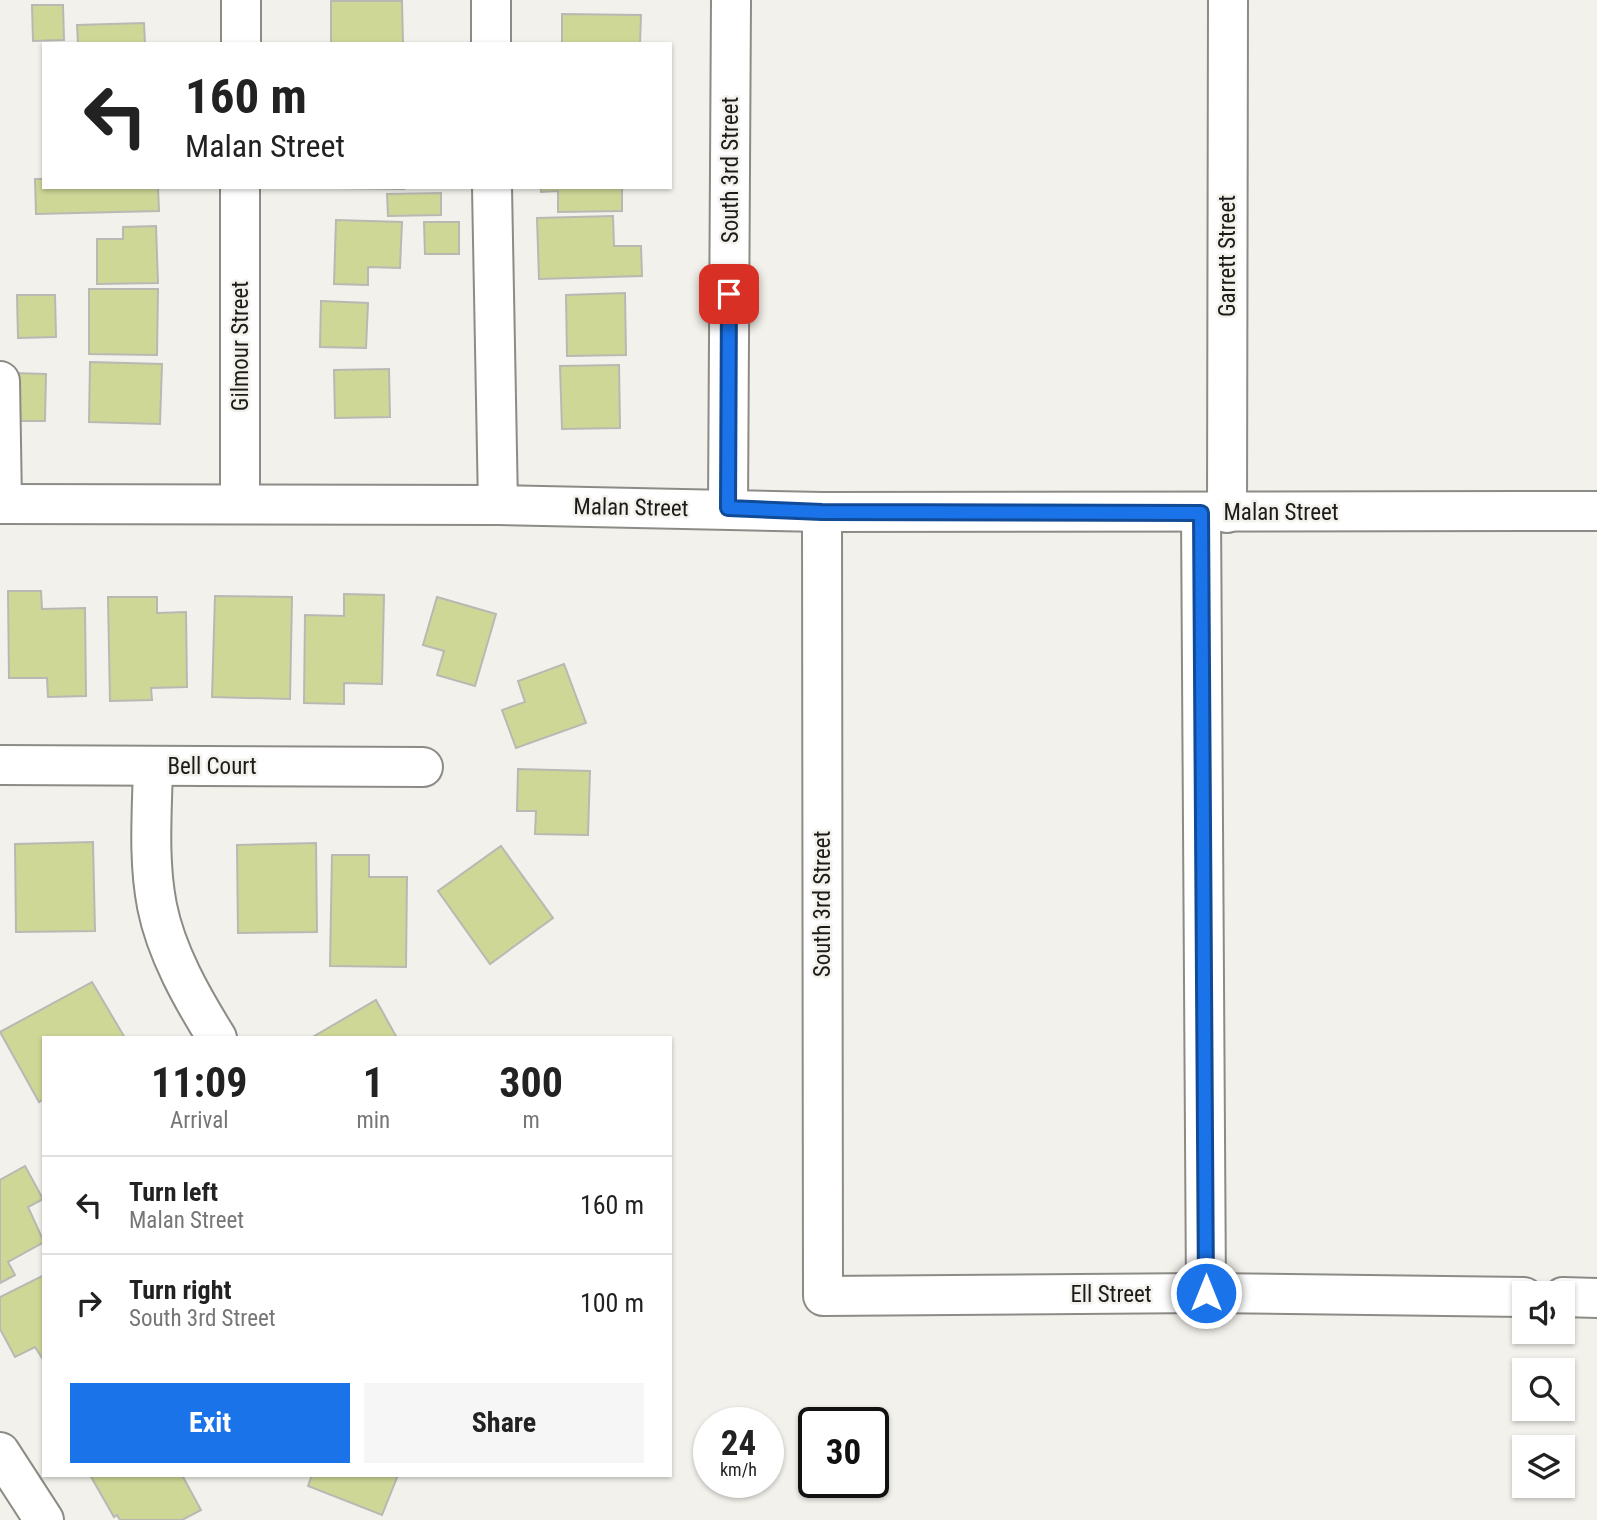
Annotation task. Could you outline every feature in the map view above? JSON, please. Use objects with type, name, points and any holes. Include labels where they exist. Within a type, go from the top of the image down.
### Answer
[{"type":"street","points":[[241,0],[241,42]]},
{"type":"street","points":[[491,0],[491,42]]},
{"type":"street","name":"South 3rd Street","points":[[728,508],[731,0]]},
{"type":"street","name":"Garrett Street","points":[[1206,1293],[1214,513],[1227,0]]},
{"type":"street","name":"Gilmour Street","points":[[240,189],[240,504]]},
{"type":"street","points":[[492,189],[498,505]]},
{"type":"street","points":[[0,381],[1,504]]},
{"type":"street","name":"Malan Street","points":[[1,504],[498,505],[822,512],[1597,511]]},
{"type":"street","name":"South 3rd Street","points":[[822,512],[823,1296]]},
{"type":"street","name":"Bell Court","points":[[0,765],[423,767]]},
{"type":"street","points":[[153,766],[151,855],[157,907],[175,960],[215,1036]]},
{"type":"street","name":"Ell Street","points":[[823,1296],[1206,1293],[1512,1297]]},
{"type":"street","points":[[1575,1297],[1597,1298]]},
{"type":"street","points":[[0,1452],[44,1520]]},
{"type":"building","points":[[331,1],[402,1],[403,42],[331,42]]},
{"type":"building","points":[[32,5],[63,5],[64,40],[33,41]]},
{"type":"building","points":[[562,14],[641,15],[640,42],[562,42]]},
{"type":"building","points":[[144,23],[145,42],[78,42],[77,25]]},
{"type":"building","points":[[35,179],[42,179],[42,189],[158,189],[159,211],[36,214]]},
{"type":"building","points":[[541,189],[622,189],[622,211],[558,212],[558,191],[541,192]]},
{"type":"building","points":[[441,193],[441,215],[388,216],[387,194]]},
{"type":"building","points":[[613,216],[614,246],[641,246],[642,276],[539,279],[537,218]]},
{"type":"building","points":[[336,220],[402,222],[400,268],[368,267],[368,285],[334,284]]},
{"type":"building","points":[[424,222],[459,222],[459,254],[425,254]]},
{"type":"building","points":[[156,226],[158,283],[97,284],[97,239],[123,239],[123,227]]},
{"type":"building","points":[[89,289],[158,289],[157,355],[89,354]]},
{"type":"building","points":[[625,293],[626,355],[567,356],[566,295]]},
{"type":"building","points":[[17,295],[55,295],[56,337],[18,338]]},
{"type":"building","points":[[321,301],[368,303],[366,348],[320,347]]},
{"type":"building","points":[[90,362],[162,364],[160,424],[89,422]]},
{"type":"building","points":[[619,365],[620,428],[562,429],[560,366]]},
{"type":"building","points":[[389,369],[390,417],[335,418],[334,370]]},
{"type":"building","points":[[12,373],[46,374],[45,421],[11,421]]},
{"type":"building","points":[[8,591],[41,591],[42,609],[85,608],[86,696],[48,697],[47,678],[9,678]]},
{"type":"building","points":[[344,594],[384,595],[382,684],[344,683],[344,704],[304,703],[305,615],[344,616]]},
{"type":"building","points":[[215,596],[292,597],[290,699],[212,697]]},
{"type":"building","points":[[108,597],[157,597],[157,613],[186,612],[187,687],[151,688],[152,700],[110,701]]},
{"type":"building","points":[[437,597],[496,614],[475,686],[437,675],[444,651],[423,645]]},
{"type":"building","points":[[564,664],[586,723],[516,748],[502,710],[525,702],[518,681]]},
{"type":"building","points":[[518,769],[590,771],[588,835],[535,834],[536,811],[517,811]]},
{"type":"building","points":[[93,842],[95,931],[16,932],[15,844]]},
{"type":"building","points":[[316,843],[317,932],[238,933],[237,845]]},
{"type":"building","points":[[501,846],[553,918],[490,964],[438,891]]},
{"type":"building","points":[[332,855],[369,855],[369,877],[407,877],[406,967],[330,966]]},
{"type":"building","points":[[92,982],[124,1036],[42,1036],[42,1100],[39,1102],[0,1032]]},
{"type":"building","points":[[376,1000],[396,1036],[314,1036]]},
{"type":"building","points":[[25,1166],[42,1197],[28,1207],[42,1243],[8,1262],[15,1275],[0,1283],[0,1180]]},
{"type":"building","points":[[42,1276],[42,1358],[35,1347],[15,1357],[0,1329],[0,1297]]},
{"type":"building","points":[[91,1477],[183,1477],[201,1510],[182,1520],[120,1520],[117,1515],[114,1517]]},
{"type":"building","points":[[311,1477],[397,1477],[382,1515],[308,1486]]},
{"type":"route","points":[[729,294],[728,508],[822,512],[1201,513],[1206,1293]]}]
